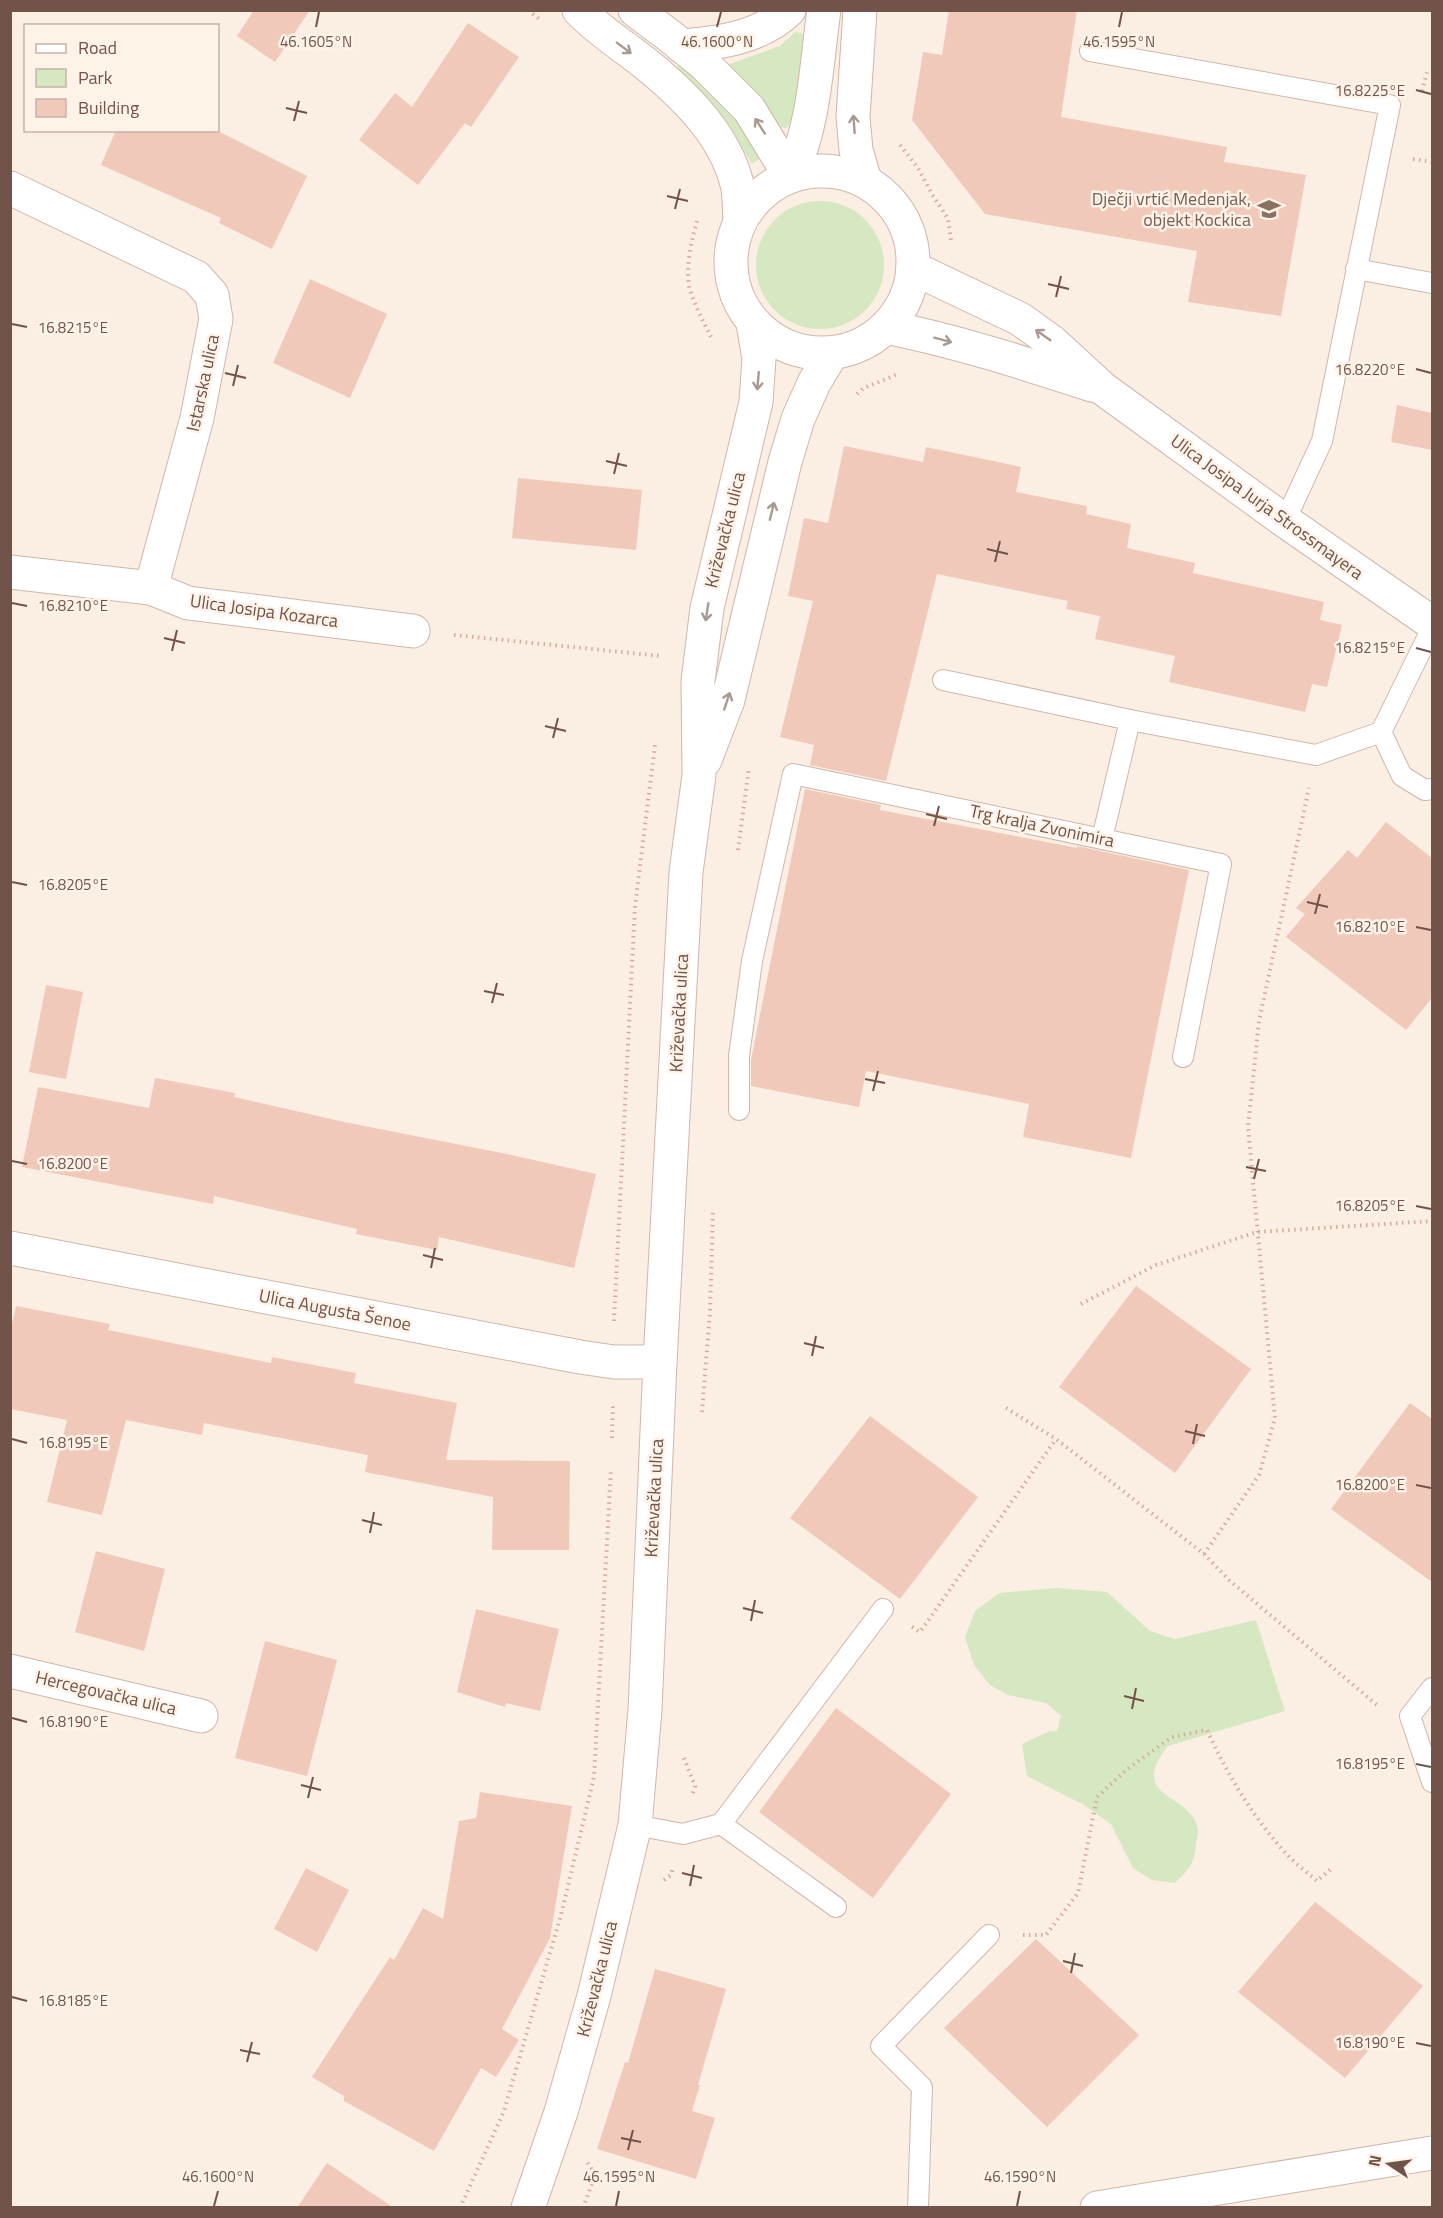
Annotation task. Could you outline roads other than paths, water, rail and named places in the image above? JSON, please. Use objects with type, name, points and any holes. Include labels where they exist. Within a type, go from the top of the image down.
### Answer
[{"type":"street","points":[[579,10],[681,95],[701,117],[722,145],[737,184],[740,220]]},
{"type":"street","points":[[634,10],[704,64],[749,109],[790,176]]},
{"type":"street","points":[[681,46],[722,43],[750,34],[778,21],[789,10]]},
{"type":"street","points":[[790,176],[801,154],[808,131],[824,10]]},
{"type":"street","points":[[860,10],[853,117],[856,150],[865,181]]},
{"type":"street","points":[[815,171],[841,172],[865,181],[885,196],[901,218],[911,242],[913,268],[909,290],[899,310],[886,327],[861,344],[832,352],[814,353],[797,350],[766,334],[753,323],[739,300],[731,273],[732,246],[740,220],[762,194],[790,176],[815,171]]},
{"type":"street","name":"Istarska ulica","points":[[10,188],[196,277],[212,295],[216,319],[212,351],[197,418],[151,588]]},
{"type":"street","name":"Ulica Josipa Jurja Strossmayera","points":[[913,268],[1020,319],[1052,342],[1102,388],[1432,625]]},
{"type":"street","name":"Križevačka ulica","points":[[528,2208],[561,2112],[594,1996],[635,1825],[645,1710],[660,1362],[686,872],[699,775],[698,681],[707,608],[756,402],[759,359],[753,323]]},
{"type":"street","name":"Ulica Josipa Jurja Strossmayera","points":[[886,327],[922,334],[1005,357],[1102,388]]},
{"type":"street","name":"Križevačka ulica","points":[[699,775],[728,700],[784,462],[798,419],[814,383],[832,352]]},
{"type":"street","name":"Ulica Josipa Kozarca","points":[[10,572],[151,588],[188,603],[412,631]]},
{"type":"street","name":"Ulica Augusta Šenoe","points":[[10,1248],[614,1362],[660,1362]]},
{"type":"street","name":"Hercegovačka ulica","points":[[10,1671],[201,1716]]},
{"type":"street","points":[[1097,2208],[1432,2153]]},
{"type":"lane","points":[[1090,51],[1390,105],[1322,441],[1285,521]]},
{"type":"lane","points":[[1356,269],[1432,283]]},
{"type":"lane","points":[[943,680],[1130,720],[1317,755],[1381,732],[1432,625]]},
{"type":"lane","points":[[1102,839],[1130,720]]},
{"type":"lane","points":[[1381,732],[1402,776],[1425,790],[1432,789]]},
{"type":"lane","name":"Trg kralja Zvonimira","points":[[739,1110],[739,1056],[752,961],[793,774],[1221,864],[1184,1057]]},
{"type":"lane","points":[[635,1825],[683,1834],[721,1824],[883,1609]]},
{"type":"lane","points":[[1432,1688],[1410,1716],[1432,1782]]},
{"type":"lane","points":[[721,1824],[836,1908]]},
{"type":"lane","points":[[918,2208],[922,2087],[881,2046],[990,1935]]},
{"type":"place","name":"Dječji vrtić Medenjak, objekt Kockica","points":[[1269,209]]}]
